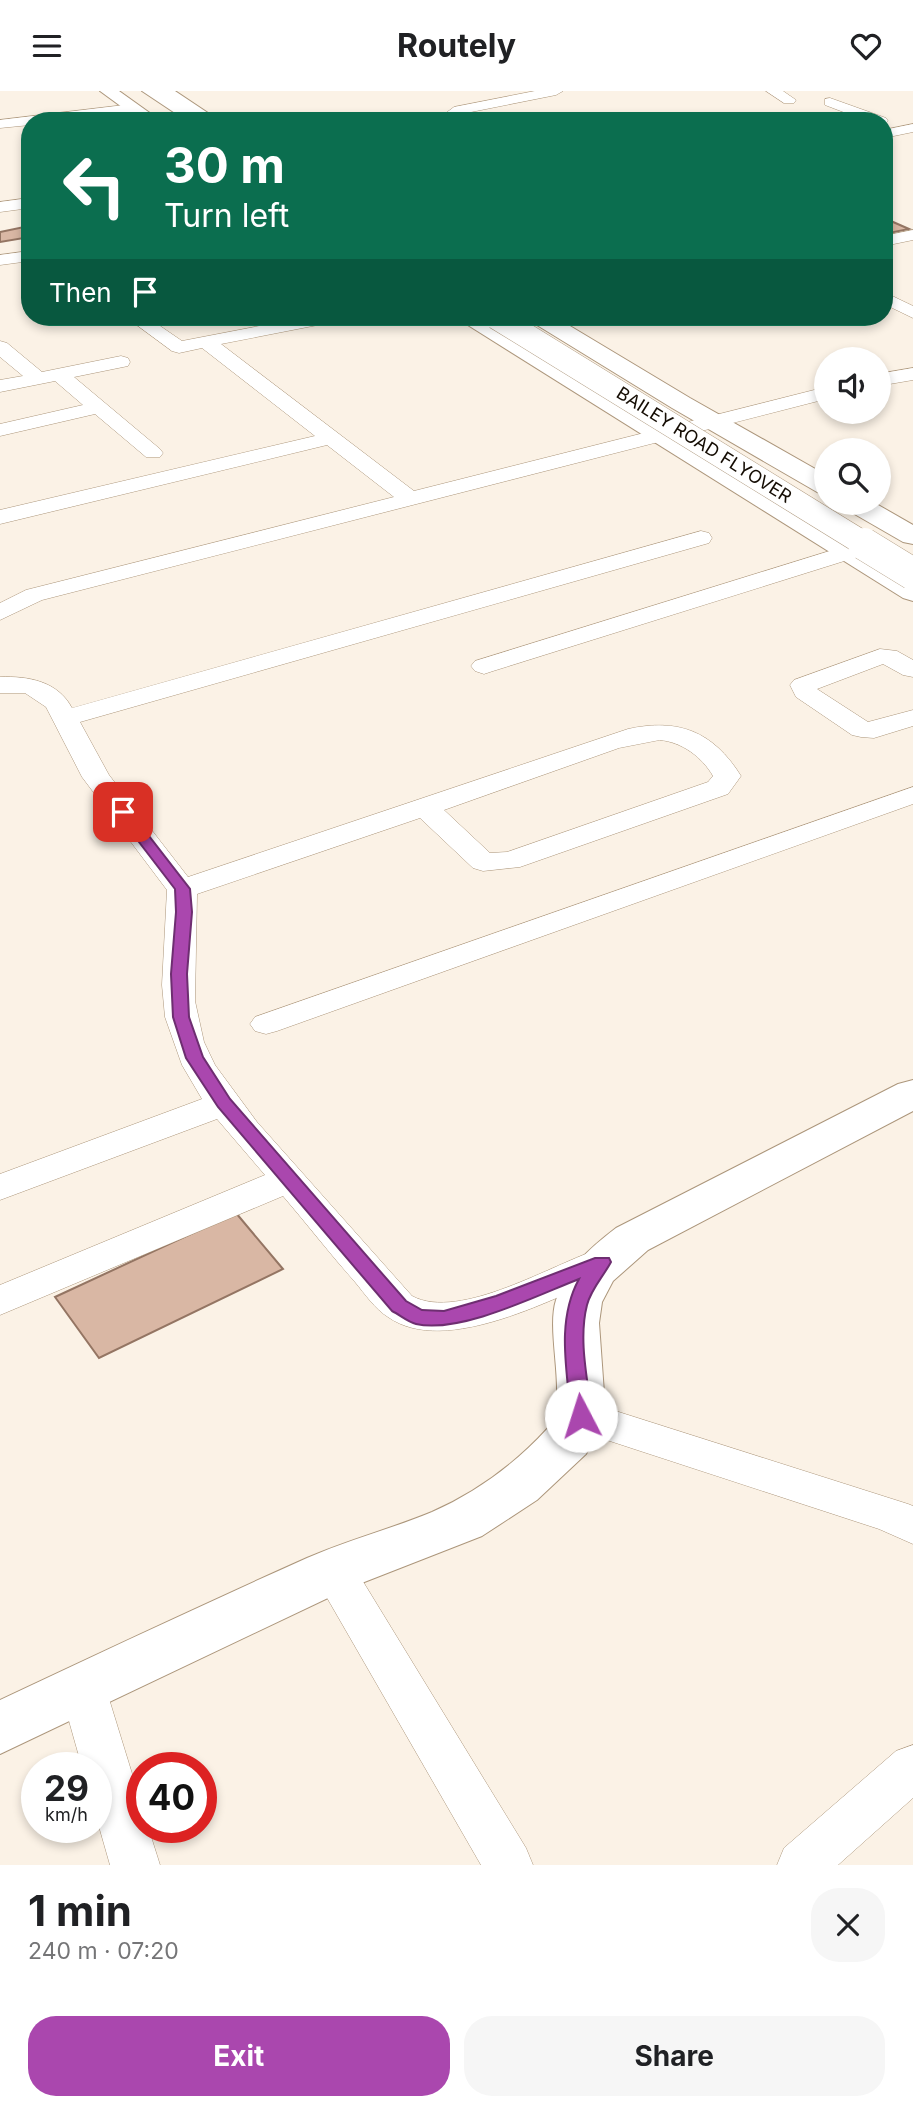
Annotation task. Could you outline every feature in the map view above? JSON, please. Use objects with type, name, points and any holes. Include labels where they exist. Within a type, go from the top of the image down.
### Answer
[{"type":"main road","points":[[108,91],[158,112]]},
{"type":"main road","points":[[150,91],[184,112]]},
{"type":"main road","points":[[164,91],[198,112]]},
{"type":"main road","points":[[130,99],[144,112]]},
{"type":"main road","points":[[486,326],[849,552],[909,582]]},
{"type":"main road","name":"BAILEY ROAD FLYOVER","points":[[509,326],[909,582]]},
{"type":"main road","name":"BAILEY ROAD FLYOVER","points":[[534,326],[913,558]]},
{"type":"main road","points":[[555,326],[814,480]]},
{"type":"main road","points":[[875,515],[913,537]]},
{"type":"main road","points":[[0,1728],[333,1570],[464,1521],[511,1489],[570,1438],[581,1416],[574,1337],[577,1305],[586,1283],[602,1262],[632,1239],[913,1094]]},
{"type":"street","points":[[452,112],[556,91]]},
{"type":"street","points":[[773,91],[789,100]]},
{"type":"street","points":[[62,112],[130,99]]},
{"type":"street","points":[[830,102],[858,112]]},
{"type":"street","points":[[0,124],[21,120]]},
{"type":"street","points":[[893,124],[910,129]]},
{"type":"street","points":[[0,207],[21,204]]},
{"type":"street","points":[[893,239],[913,235]]},
{"type":"street","points":[[0,260],[21,257]]},
{"type":"street","points":[[893,301],[913,313]]},
{"type":"street","points":[[148,326],[176,346],[287,326]]},
{"type":"street","points":[[206,342],[412,500]]},
{"type":"street","points":[[0,347],[37,378]]},
{"type":"street","points":[[0,386],[121,362]]},
{"type":"street","points":[[59,373],[153,453]]},
{"type":"street","points":[[891,378],[913,374]]},
{"type":"street","points":[[0,613],[34,595],[814,396]]},
{"type":"street","points":[[0,430],[99,407]]},
{"type":"street","points":[[0,517],[331,438]]},
{"type":"street","points":[[65,718],[701,538]]},
{"type":"street","points":[[484,666],[849,552]]},
{"type":"street","points":[[912,670],[888,656],[880,656],[803,685],[805,692],[860,729],[874,730],[913,718]]},
{"type":"street","points":[[2,676],[40,689],[57,703],[96,777],[183,889],[179,974],[181,1017],[194,1058],[224,1103],[399,1306],[418,1317],[444,1319],[502,1302],[602,1262]]},
{"type":"street","points":[[183,889],[424,807],[643,733],[663,731],[682,734],[722,765],[727,776],[718,788],[510,861],[483,862],[424,807]]},
{"type":"street","points":[[266,1024],[913,795]]},
{"type":"street","points":[[0,1188],[224,1103]]},
{"type":"street","points":[[0,1301],[289,1179]]},
{"type":"street","points":[[581,1416],[893,1516],[913,1526]]},
{"type":"street","points":[[333,1570],[508,1865]]},
{"type":"street","points":[[83,1689],[135,1865]]},
{"type":"street","points":[[802,1865],[913,1767]]},
{"type":"building","points":[[893,222],[909,229],[893,232]]},
{"type":"building","points":[[21,228],[21,238],[0,242],[0,232]]},
{"type":"building","points":[[236,1213],[283,1269],[99,1358],[55,1297]]},
{"type":"route","points":[[123,812],[183,889],[179,974],[181,1017],[194,1058],[224,1103],[399,1306],[418,1317],[444,1319],[502,1302],[602,1262],[586,1283],[577,1305],[574,1337],[581,1416]]}]
